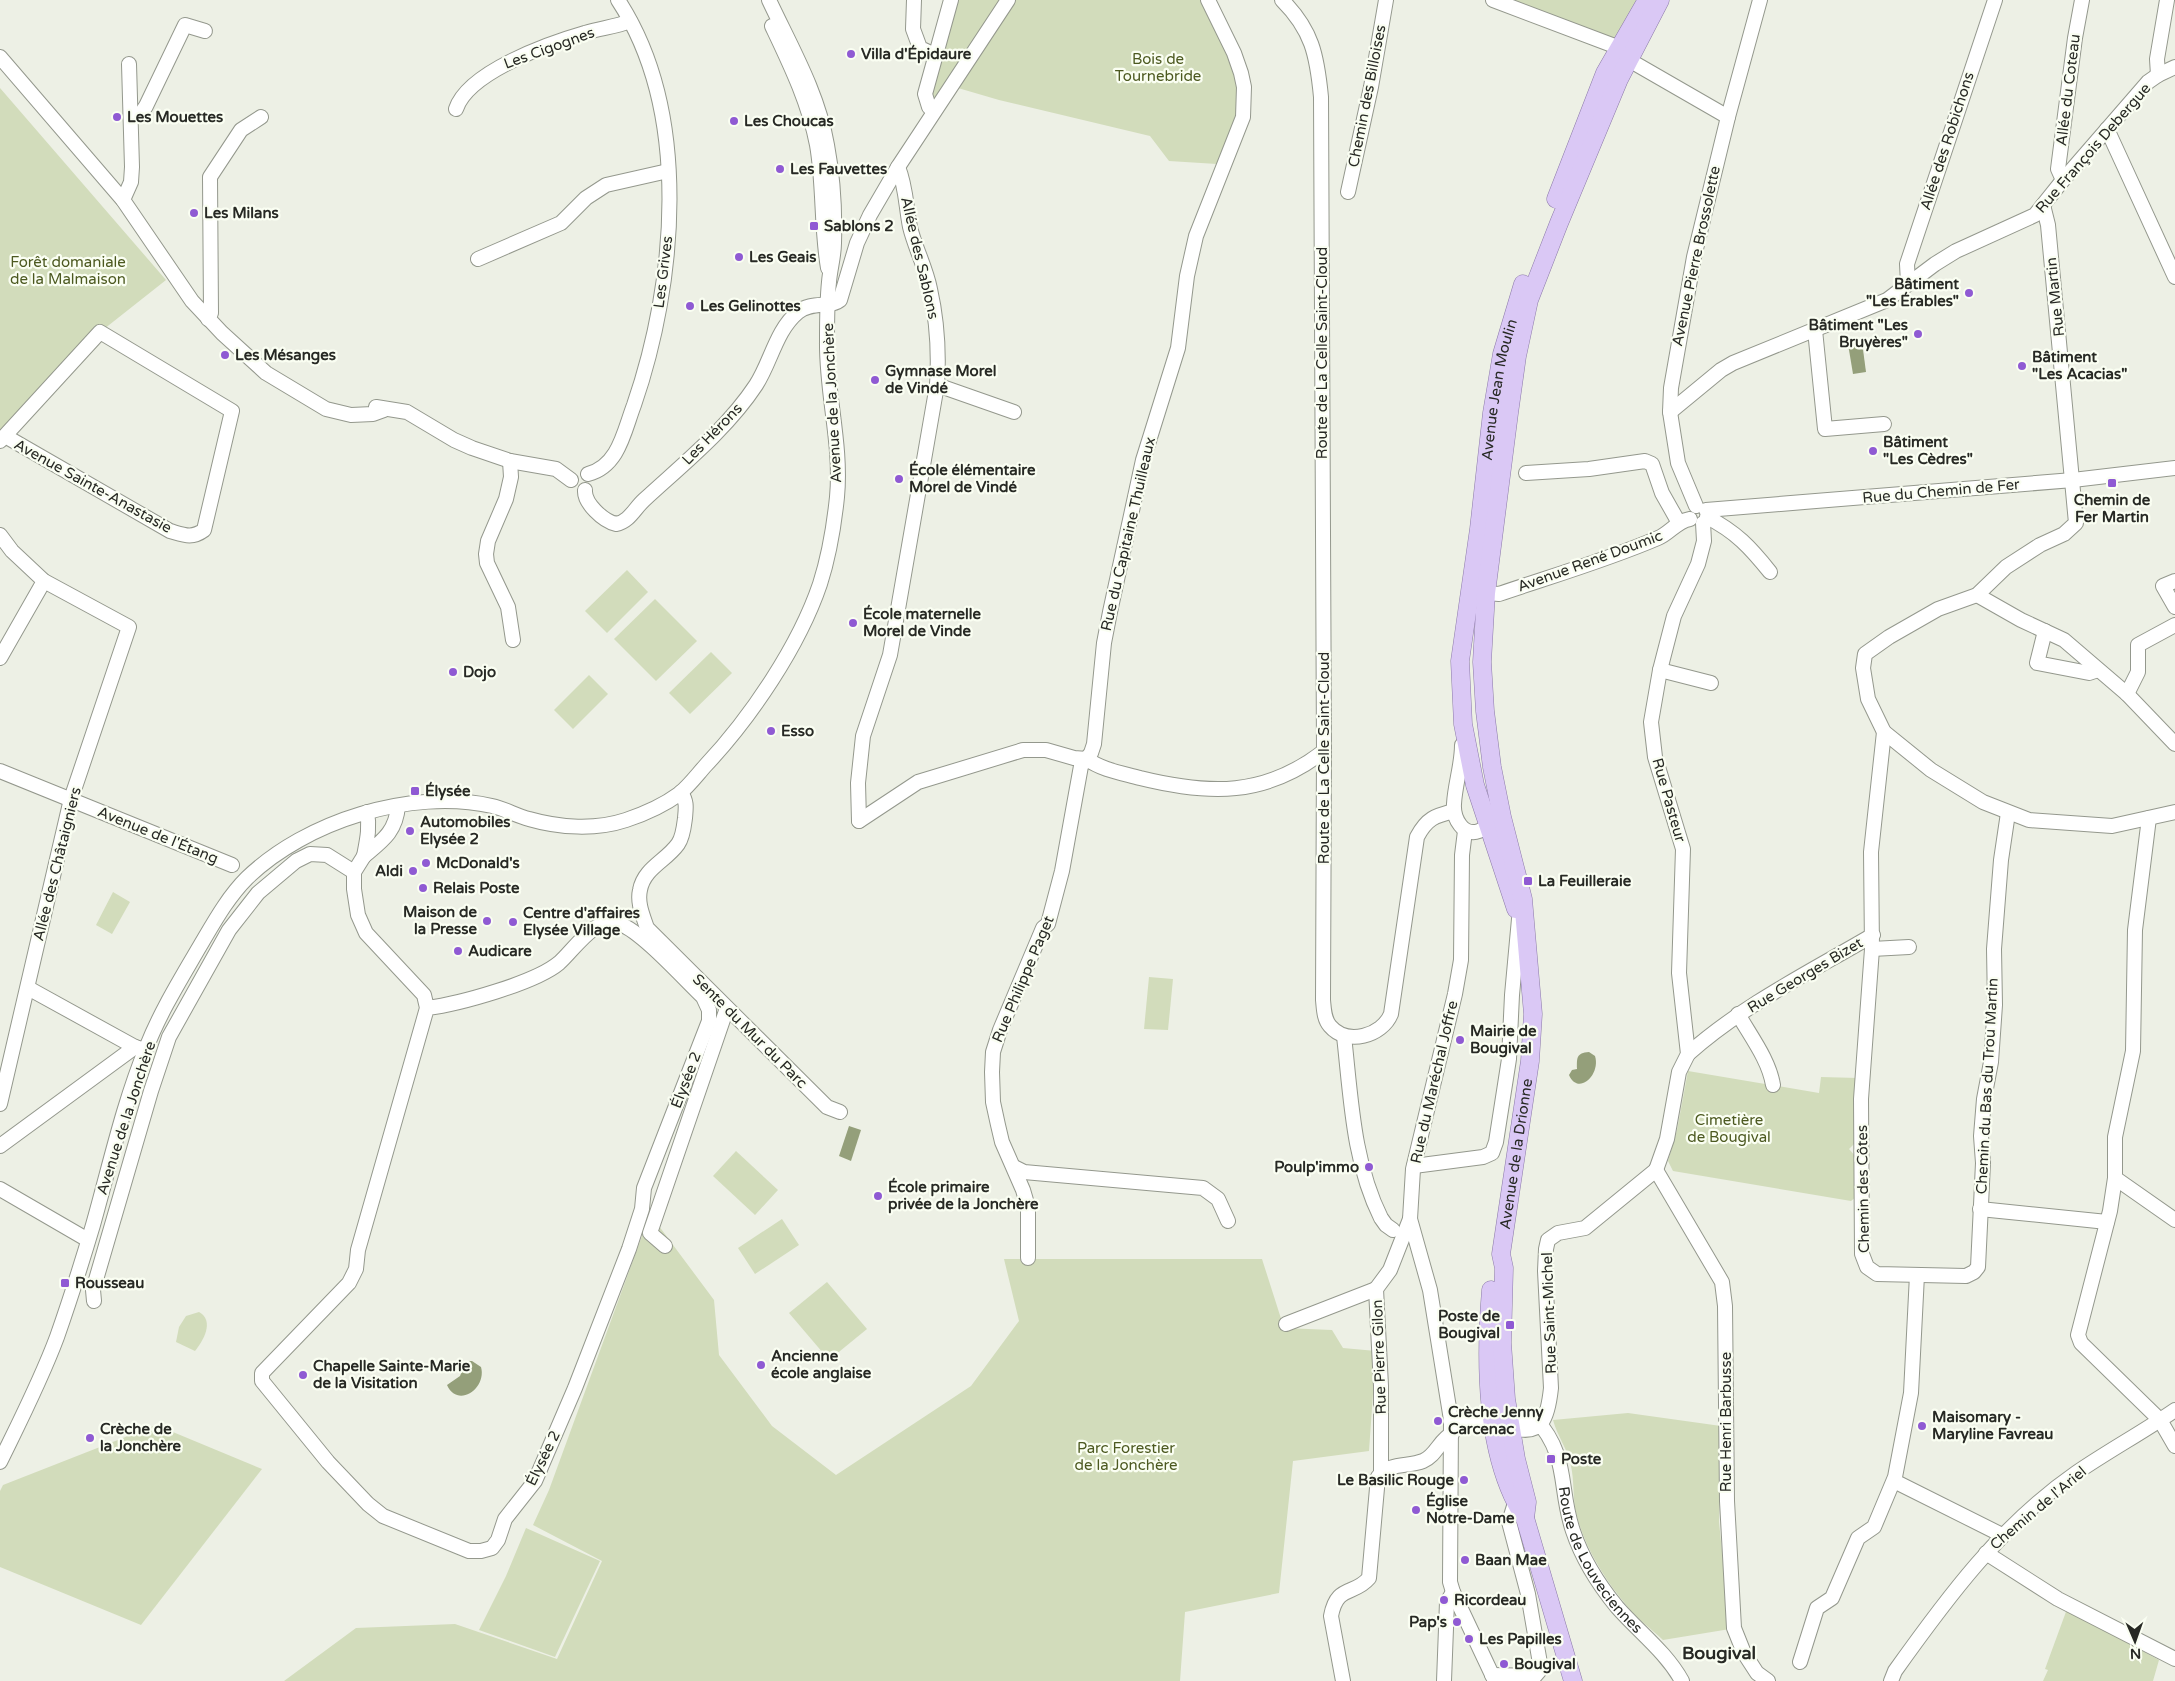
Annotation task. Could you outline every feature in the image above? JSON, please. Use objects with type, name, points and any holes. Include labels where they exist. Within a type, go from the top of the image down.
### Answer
[{"type":"main road","name":"Avenue Jean Moulin","points":[[1498,799],[1485,711],[1482,662],[1486,593],[1517,356],[1529,300],[1619,79],[1625,54],[1647,0]]},
{"type":"main road","name":"Avenue Jean Moulin","points":[[1481,804],[1475,785],[1463,724],[1460,661],[1479,529],[1491,422],[1502,354],[1518,298],[1605,73],[1625,54],[1660,0]]},
{"type":"main road","name":"Avenue de la Drionne","points":[[1483,826],[1498,799]]},
{"type":"main road","name":"Avenue de la Drionne","points":[[1481,804],[1483,826],[1493,845],[1526,936]]},
{"type":"main road","name":"Avenue de la Drionne","points":[[1483,826],[1523,899],[1533,1014],[1530,1061],[1501,1254],[1504,1268],[1502,1302],[1503,1368],[1510,1427],[1527,1502],[1525,1518]]},
{"type":"main road","name":"Avenue de la Drionne","points":[[1501,1254],[1494,1266],[1488,1334],[1489,1394],[1492,1421],[1504,1469],[1515,1503],[1525,1518],[1573,1681]]},
{"type":"main road","points":[[1492,1421],[1510,1427]]},
{"type":"street","points":[[618,0],[630,21]]},
{"type":"street","name":"Avenue de la Jonchère","points":[[760,0],[794,73],[817,145],[824,248],[829,276]]},
{"type":"street","name":"Avenue de la Jonchère","points":[[0,1462],[30,1402],[56,1339],[88,1240],[140,1048],[192,958],[220,913],[243,882],[266,861],[303,838],[351,817],[398,806],[461,802],[493,806],[544,822],[582,827],[605,825],[626,820],[649,811],[681,792],[729,742],[768,686],[787,653],[821,580],[834,517],[838,469],[827,350],[827,303],[834,249],[834,218],[827,143],[817,108],[798,58],[769,0]]},
{"type":"street","points":[[914,0],[913,29],[920,48],[935,55]]},
{"type":"street","points":[[934,111],[929,107],[925,94],[951,0]]},
{"type":"street","points":[[827,303],[838,302],[842,297],[857,243],[870,215],[898,167],[1008,0]]},
{"type":"street","name":"Rue du Capitaine Thuilleaux","points":[[1087,759],[1094,744],[1104,643],[1112,604],[1143,460],[1178,348],[1187,276],[1196,236],[1243,116],[1244,86],[1241,72],[1234,53],[1208,0]]},
{"type":"street","name":"Route de La Celle Saint-Cloud","points":[[1282,0],[1302,22],[1312,44],[1319,72],[1321,97],[1324,751],[1323,1000],[1324,1015],[1329,1025],[1336,1032],[1344,1036]]},
{"type":"street","name":"Chemin des Billoises","points":[[1348,192],[1371,87],[1386,0]]},
{"type":"street","points":[[1493,0],[1625,54],[1728,117]]},
{"type":"street","name":"Avenue Pierre Brossolette","points":[[1697,516],[1678,463],[1670,412],[1674,362],[1692,266],[1728,117],[1760,0]]},
{"type":"street","name":"Allée des Robichons","points":[[1908,283],[1907,264],[1995,0]]},
{"type":"street","name":"Allée du Coteau","points":[[2062,180],[2058,169],[2074,38],[2082,0]]},
{"type":"street","points":[[2158,75],[2158,59],[2167,0]]},
{"type":"street","name":"Les Grives","points":[[588,474],[603,469],[614,455],[645,372],[658,316],[668,239],[666,136],[653,73],[645,51],[630,21]]},
{"type":"street","name":"Les Cigognes","points":[[456,109],[458,101],[472,85],[498,67],[570,38],[630,21]]},
{"type":"street","points":[[131,119],[142,112],[146,106],[185,25],[204,31]]},
{"type":"street","points":[[0,56],[123,200],[192,301],[208,320],[266,373],[326,409],[351,415],[373,414],[384,410],[407,412],[454,440],[510,461],[556,469],[571,480],[575,489],[585,490],[591,481],[588,474],[578,472],[571,480]]},
{"type":"street","points":[[123,200],[131,182],[129,64]]},
{"type":"street","name":"Rue François Debergue","points":[[1670,412],[1721,370],[1733,363],[1887,300],[1908,283],[1956,251],[2035,215],[2062,180],[2148,82],[2175,67]]},
{"type":"street","points":[[208,320],[211,313],[210,177],[241,130],[261,117]]},
{"type":"street","points":[[2107,129],[2175,277]]},
{"type":"street","name":"Allée des Sablons","points":[[898,167],[903,178],[908,218],[915,247],[930,288],[937,344],[937,385],[890,655],[863,736],[858,783],[859,821],[918,782],[1023,750],[1046,750],[1074,758],[1087,759]]},
{"type":"street","points":[[478,259],[561,223],[586,198],[606,185],[668,171]]},
{"type":"street","name":"Rue Martin","points":[[1977,595],[2006,567],[2064,534],[2076,523],[2048,225],[2043,205]]},
{"type":"street","name":"Les Hérons","points":[[585,490],[587,502],[607,520],[616,524],[628,518],[642,501],[694,454],[741,405],[766,366],[780,334],[797,313],[816,304],[827,303]]},
{"type":"street","points":[[1815,330],[1825,429],[1884,424]]},
{"type":"street","name":"Avenue Sainte-Anastasie","points":[[100,332],[232,411],[204,530],[196,536],[184,536],[170,531],[2,439],[100,332]]},
{"type":"street","points":[[937,385],[1014,412]]},
{"type":"street","points":[[1526,472],[1589,469],[1645,460],[1652,464],[1662,493],[1697,516],[1722,524],[1748,544],[1770,572]]},
{"type":"street","points":[[510,461],[511,477],[506,499],[488,541],[486,554],[487,563],[508,608],[513,640]]},
{"type":"street","name":"Rue du Chemin de Fer","points":[[1697,516],[2073,480],[2175,468]]},
{"type":"street","name":"Avenue René Doumic","points":[[1486,593],[1499,594],[1630,549],[1668,534],[1697,516]]},
{"type":"street","name":"Rue Pasteur","points":[[1658,1174],[1667,1139],[1679,1072],[1688,1054],[1679,973],[1683,849],[1655,757],[1651,722],[1660,670],[1674,616],[1698,564],[1704,541],[1697,516]]},
{"type":"street","points":[[0,535],[12,551],[44,581],[0,658]]},
{"type":"street","name":"Allée des Châtaigniers","points":[[0,1104],[71,799],[128,627],[44,581]]},
{"type":"street","points":[[2169,584],[2175,607]]},
{"type":"street","points":[[2175,744],[2127,694],[2064,640],[1977,595],[1938,609],[1889,637],[1865,654],[1864,662],[1868,699],[1884,732],[1931,770],[1983,802],[2029,820],[2112,826],[2175,812]]},
{"type":"street","points":[[2127,694],[2138,672],[2138,645],[2175,625]]},
{"type":"street","points":[[2045,631],[2037,663],[2089,673],[2098,670]]},
{"type":"street","points":[[1660,670],[1711,683]]},
{"type":"street","points":[[1463,724],[1462,762],[1456,789],[1454,811],[1458,822],[1483,826]]},
{"type":"street","name":"Chemin des Côtes","points":[[1884,732],[1871,852],[1872,942],[1861,1099],[1862,1254],[1867,1267],[1877,1274],[1917,1275]]},
{"type":"street","points":[[1087,759],[1095,765],[1142,778],[1183,788],[1212,790],[1249,786],[1280,776],[1310,762],[1324,751]]},
{"type":"street","name":"Rue Philippe Paget","points":[[1028,1258],[1030,1246],[1028,1207],[1014,1167],[1002,1142],[994,1102],[993,1052],[1043,928],[1048,924],[1062,871],[1081,766],[1087,759]]},
{"type":"street","name":"Avenue de l'Étang","points":[[0,771],[232,865]]},
{"type":"street","points":[[1456,789],[1495,781]]},
{"type":"street","name":"Sente du Mur du Parc","points":[[681,792],[687,802],[684,828],[678,844],[648,873],[640,890],[641,911],[646,928],[827,1107],[840,1112]]},
{"type":"street","points":[[398,806],[397,818],[393,829],[364,856],[354,872],[358,915],[366,932],[424,995],[427,1008]]},
{"type":"street","points":[[1393,1230],[1386,1225],[1373,1203],[1363,1171],[1354,1123],[1344,1036],[1367,1035],[1378,1032],[1388,1023],[1392,1014],[1417,837],[1429,820],[1437,815],[1454,811]]},
{"type":"street","points":[[364,856],[369,835],[367,812]]},
{"type":"street","name":"Chemin du Bas du Trou Martin","points":[[1917,1275],[1966,1276],[1974,1272],[1978,1266],[1983,1163],[1981,1136],[1984,1100],[1991,1062],[1995,1005],[1994,949],[2001,860],[2008,813]]},
{"type":"street","points":[[2149,818],[2135,930],[2134,1051],[2116,1137],[2115,1178],[2107,1222],[2078,1335],[2081,1343],[2160,1420],[2175,1446]]},
{"type":"street","name":"Rue du Maréchal Joffre","points":[[1453,1592],[1450,1582],[1452,1420],[1430,1290],[1410,1220],[1414,1166],[1453,1003],[1460,960],[1462,855],[1483,826]]},
{"type":"street","points":[[94,1301],[93,1290],[151,1091],[169,1037],[229,930],[258,893],[296,861],[310,854],[327,856],[354,872]]},
{"type":"street","points":[[1414,1166],[1483,1157],[1492,1153],[1496,1142],[1509,1059],[1512,995],[1519,918]]},
{"type":"street","name":"Élysée 2","points":[[611,922],[620,924],[636,933],[702,997],[709,1010],[709,1021],[644,1188],[642,1209],[629,1249],[575,1388],[534,1481],[506,1519],[498,1540],[492,1548],[481,1551],[469,1551],[383,1516],[368,1504],[328,1462],[262,1381],[262,1373],[349,1282],[356,1269],[358,1250],[427,1008],[445,1006],[532,978],[558,964],[593,928],[611,922]]},
{"type":"street","points":[[1872,942],[1909,947]]},
{"type":"street","name":"Rue Georges Bizet","points":[[1688,1054],[1711,1033],[1738,1014],[1872,942]]},
{"type":"street","points":[[0,1146],[140,1048],[28,988]]},
{"type":"street","points":[[1512,995],[1533,1014]]},
{"type":"street","points":[[665,1246],[650,1233],[727,1008]]},
{"type":"street","name":"Rue Georges Bizet","points":[[1738,1014],[1772,1074],[1773,1085]]},
{"type":"street","points":[[1014,1167],[1024,1172],[1203,1188],[1218,1200],[1228,1221]]},
{"type":"street","name":"Rue Saint-Michel","points":[[1541,1425],[1549,1408],[1551,1388],[1545,1271],[1548,1240],[1558,1233],[1585,1228],[1658,1174]]},
{"type":"street","name":"Rue Henri Barbusse","points":[[1658,1174],[1722,1282],[1725,1306],[1727,1501],[1734,1628],[1748,1660],[1757,1673],[1768,1681]]},
{"type":"street","points":[[2115,1178],[2175,1220]]},
{"type":"street","points":[[0,1189],[88,1240]]},
{"type":"street","points":[[1980,1209],[2107,1222]]},
{"type":"street","name":"Rue Pierre Gilon","points":[[1343,1681],[1331,1616],[1333,1607],[1342,1593],[1362,1584],[1369,1578],[1377,1482],[1381,1473],[1381,1386],[1376,1289],[1390,1270],[1410,1220]]},
{"type":"street","points":[[1800,1662],[1817,1608],[1832,1598],[1858,1538],[1874,1527],[1894,1480],[1911,1392],[1917,1275]]},
{"type":"street","points":[[1286,1324],[1376,1289]]},
{"type":"street","name":"Chemin de l'Ariel","points":[[1891,1681],[1895,1670],[1938,1611],[2002,1535],[2075,1474],[2175,1410]]},
{"type":"street","points":[[1452,1420],[1484,1418],[1492,1421]]},
{"type":"street","points":[[1510,1427],[1524,1431],[1534,1430],[1541,1425]]},
{"type":"street","name":"Route de Louveciennes","points":[[1541,1425],[1558,1453],[1569,1518],[1585,1558],[1617,1606],[1659,1649],[1676,1669],[1682,1681]]},
{"type":"street","points":[[1381,1473],[1390,1467],[1425,1460],[1452,1434]]},
{"type":"street","points":[[1894,1480],[2002,1535]]},
{"type":"street","points":[[1453,1592],[1494,1678],[1535,1676],[1541,1669],[1528,1594],[1509,1522],[1515,1503]]},
{"type":"street","points":[[1986,1553],[2058,1599],[2175,1659]]},
{"type":"street","points":[[1444,1681],[1447,1602],[1453,1592]]},
{"type":"green space","points":[[956,0],[1002,0],[937,102],[929,96]]},
{"type":"green space","name":"Bois de Tournebride","points":[[1016,0],[1203,0],[1226,49],[1236,89],[1235,117],[1217,164],[1169,161],[1150,136],[999,100],[958,88]]},
{"type":"green space","points":[[1504,0],[1638,0],[1617,39]]},
{"type":"green space","name":"Forêt domaniale de la Malmaison","points":[[0,88],[166,280],[104,329],[0,434]]},
{"type":"green space","points":[[627,570],[648,592],[607,633],[585,611]]},
{"type":"green space","points":[[655,599],[697,641],[656,681],[614,639]]},
{"type":"green space","points":[[711,652],[732,673],[690,714],[669,693]]},
{"type":"green space","points":[[589,675],[608,694],[573,729],[554,710]]},
{"type":"green space","points":[[113,892],[130,902],[112,934],[96,925]]},
{"type":"green space","points":[[1149,977],[1173,979],[1168,1030],[1144,1029]]},
{"type":"green space","name":"Cimetière de Bougival","points":[[1688,1071],[1819,1093],[1821,1077],[1858,1078],[1856,1142],[1849,1149],[1856,1157],[1857,1196],[1851,1201],[1673,1171],[1668,1161],[1677,1130]]},
{"type":"green space","points":[[736,1151],[778,1190],[755,1215],[713,1176]]},
{"type":"green space","name":"Parc Forestier de la Jonchère","points":[[650,1214],[714,1300],[719,1355],[772,1426],[836,1475],[971,1386],[1019,1321],[1004,1259],[1262,1259],[1284,1328],[1332,1330],[1343,1348],[1376,1351],[1369,1451],[1293,1461],[1279,1593],[1185,1612],[1180,1681],[284,1681],[356,1628],[455,1624],[557,1659],[602,1561],[533,1525],[549,1490]]},
{"type":"green space","points":[[782,1219],[799,1245],[755,1274],[738,1248]]},
{"type":"green space","points":[[827,1282],[867,1329],[829,1360],[789,1313]]},
{"type":"green space","points":[[199,1312],[204,1316],[207,1326],[204,1337],[195,1351],[176,1342],[179,1327],[186,1316]]},
{"type":"green space","points":[[1628,1413],[1721,1426],[1719,1522],[1730,1629],[1663,1640],[1635,1615],[1618,1595],[1588,1547],[1575,1508],[1570,1460],[1553,1420]]},
{"type":"green space","points":[[156,1425],[262,1469],[141,1625],[0,1567],[0,1491],[3,1485]]},
{"type":"green space","points":[[526,1528],[600,1561],[555,1657],[479,1630],[506,1576]]},
{"type":"green space","points":[[2067,1609],[2159,1660],[2153,1681],[2043,1681],[2048,1670],[2045,1669]]},
{"type":"shaded area","points":[[1862,342],[1866,372],[1853,374],[1848,344]]},
{"type":"shaded area","points":[[1589,1052],[1595,1056],[1595,1070],[1588,1080],[1578,1084],[1569,1075],[1572,1070],[1577,1069],[1579,1055]]},
{"type":"shaded area","points":[[849,1126],[861,1130],[851,1161],[839,1156]]},
{"type":"shaded area","points":[[466,1361],[472,1361],[481,1367],[482,1375],[476,1388],[470,1393],[458,1395],[452,1392],[447,1385],[460,1376]]},
{"type":"place","name":"Villa d'Épidaure","points":[[851,54]]},
{"type":"place","name":"Les Mouettes","points":[[117,117]]},
{"type":"place","name":"Les Choucas","points":[[734,121]]},
{"type":"place","name":"Les Fauvettes","points":[[780,169]]},
{"type":"place","name":"Les Milans","points":[[194,213]]},
{"type":"place","name":"Sablons 2","points":[[814,226]]},
{"type":"place","name":"Les Geais","points":[[739,257]]},
{"type":"place","name":"Bâtiment \"Les Érables\"","points":[[1969,293]]},
{"type":"place","name":"Les Gelinottes","points":[[690,306]]},
{"type":"place","name":"Bâtiment \"Les Bruyères\"","points":[[1918,334]]},
{"type":"place","name":"Les Mésanges","points":[[225,355]]},
{"type":"place","name":"Bâtiment \"Les Acacias\"","points":[[2022,366]]},
{"type":"place","name":"Gymnase Morel de Vindé","points":[[875,380]]},
{"type":"place","name":"Bâtiment \"Les Cèdres\"","points":[[1873,451]]},
{"type":"place","name":"École élémentaire Morel de Vindé","points":[[899,479]]},
{"type":"place","name":"Chemin de Fer Martin","points":[[2112,483]]},
{"type":"place","name":"École maternelle Morel de Vinde","points":[[853,623]]},
{"type":"place","name":"Dojo","points":[[453,672]]},
{"type":"place","name":"Esso","points":[[771,731]]},
{"type":"place","name":"Élysée","points":[[415,791]]},
{"type":"place","name":"Automobiles Elysée 2","points":[[410,831]]},
{"type":"place","name":"McDonald's","points":[[426,863]]},
{"type":"place","name":"Aldi","points":[[413,871]]},
{"type":"place","name":"La Feuilleraie","points":[[1528,881]]},
{"type":"place","name":"Relais Poste","points":[[423,888]]},
{"type":"place","name":"Maison de la Presse","points":[[487,921]]},
{"type":"place","name":"Centre d'affaires Elysée Village","points":[[513,922]]},
{"type":"place","name":"Audicare","points":[[458,951]]},
{"type":"place","name":"Mairie de Bougival","points":[[1460,1040]]},
{"type":"place","name":"Poulp'immo","points":[[1369,1167]]},
{"type":"place","name":"École primaire privée de la Jonchère","points":[[878,1196]]},
{"type":"place","name":"Rousseau","points":[[65,1283]]},
{"type":"place","name":"Poste de Bougival","points":[[1510,1325]]},
{"type":"place","name":"Ancienne école anglaise","points":[[761,1365]]},
{"type":"place","name":"Chapelle Sainte-Marie de la Visitation","points":[[303,1375]]},
{"type":"place","name":"Crèche Jenny Carcenac","points":[[1438,1421]]},
{"type":"place","name":"Maisomary - Maryline Favreau","points":[[1922,1426]]},
{"type":"place","name":"Crèche de la Jonchère","points":[[90,1438]]},
{"type":"place","name":"Poste","points":[[1551,1459]]},
{"type":"place","name":"Le Basilic Rouge","points":[[1464,1480]]},
{"type":"place","name":"Église Notre-Dame","points":[[1416,1510]]},
{"type":"place","name":"Baan Mae","points":[[1465,1560]]},
{"type":"place","name":"Ricordeau","points":[[1444,1600]]},
{"type":"place","name":"Pap's","points":[[1457,1622]]},
{"type":"place","name":"Les Papilles","points":[[1469,1639]]},
{"type":"place","name":"Bougival","points":[[1504,1664]]},
{"type":"district","name":"Bougival","points":[[1719,1653]]}]
